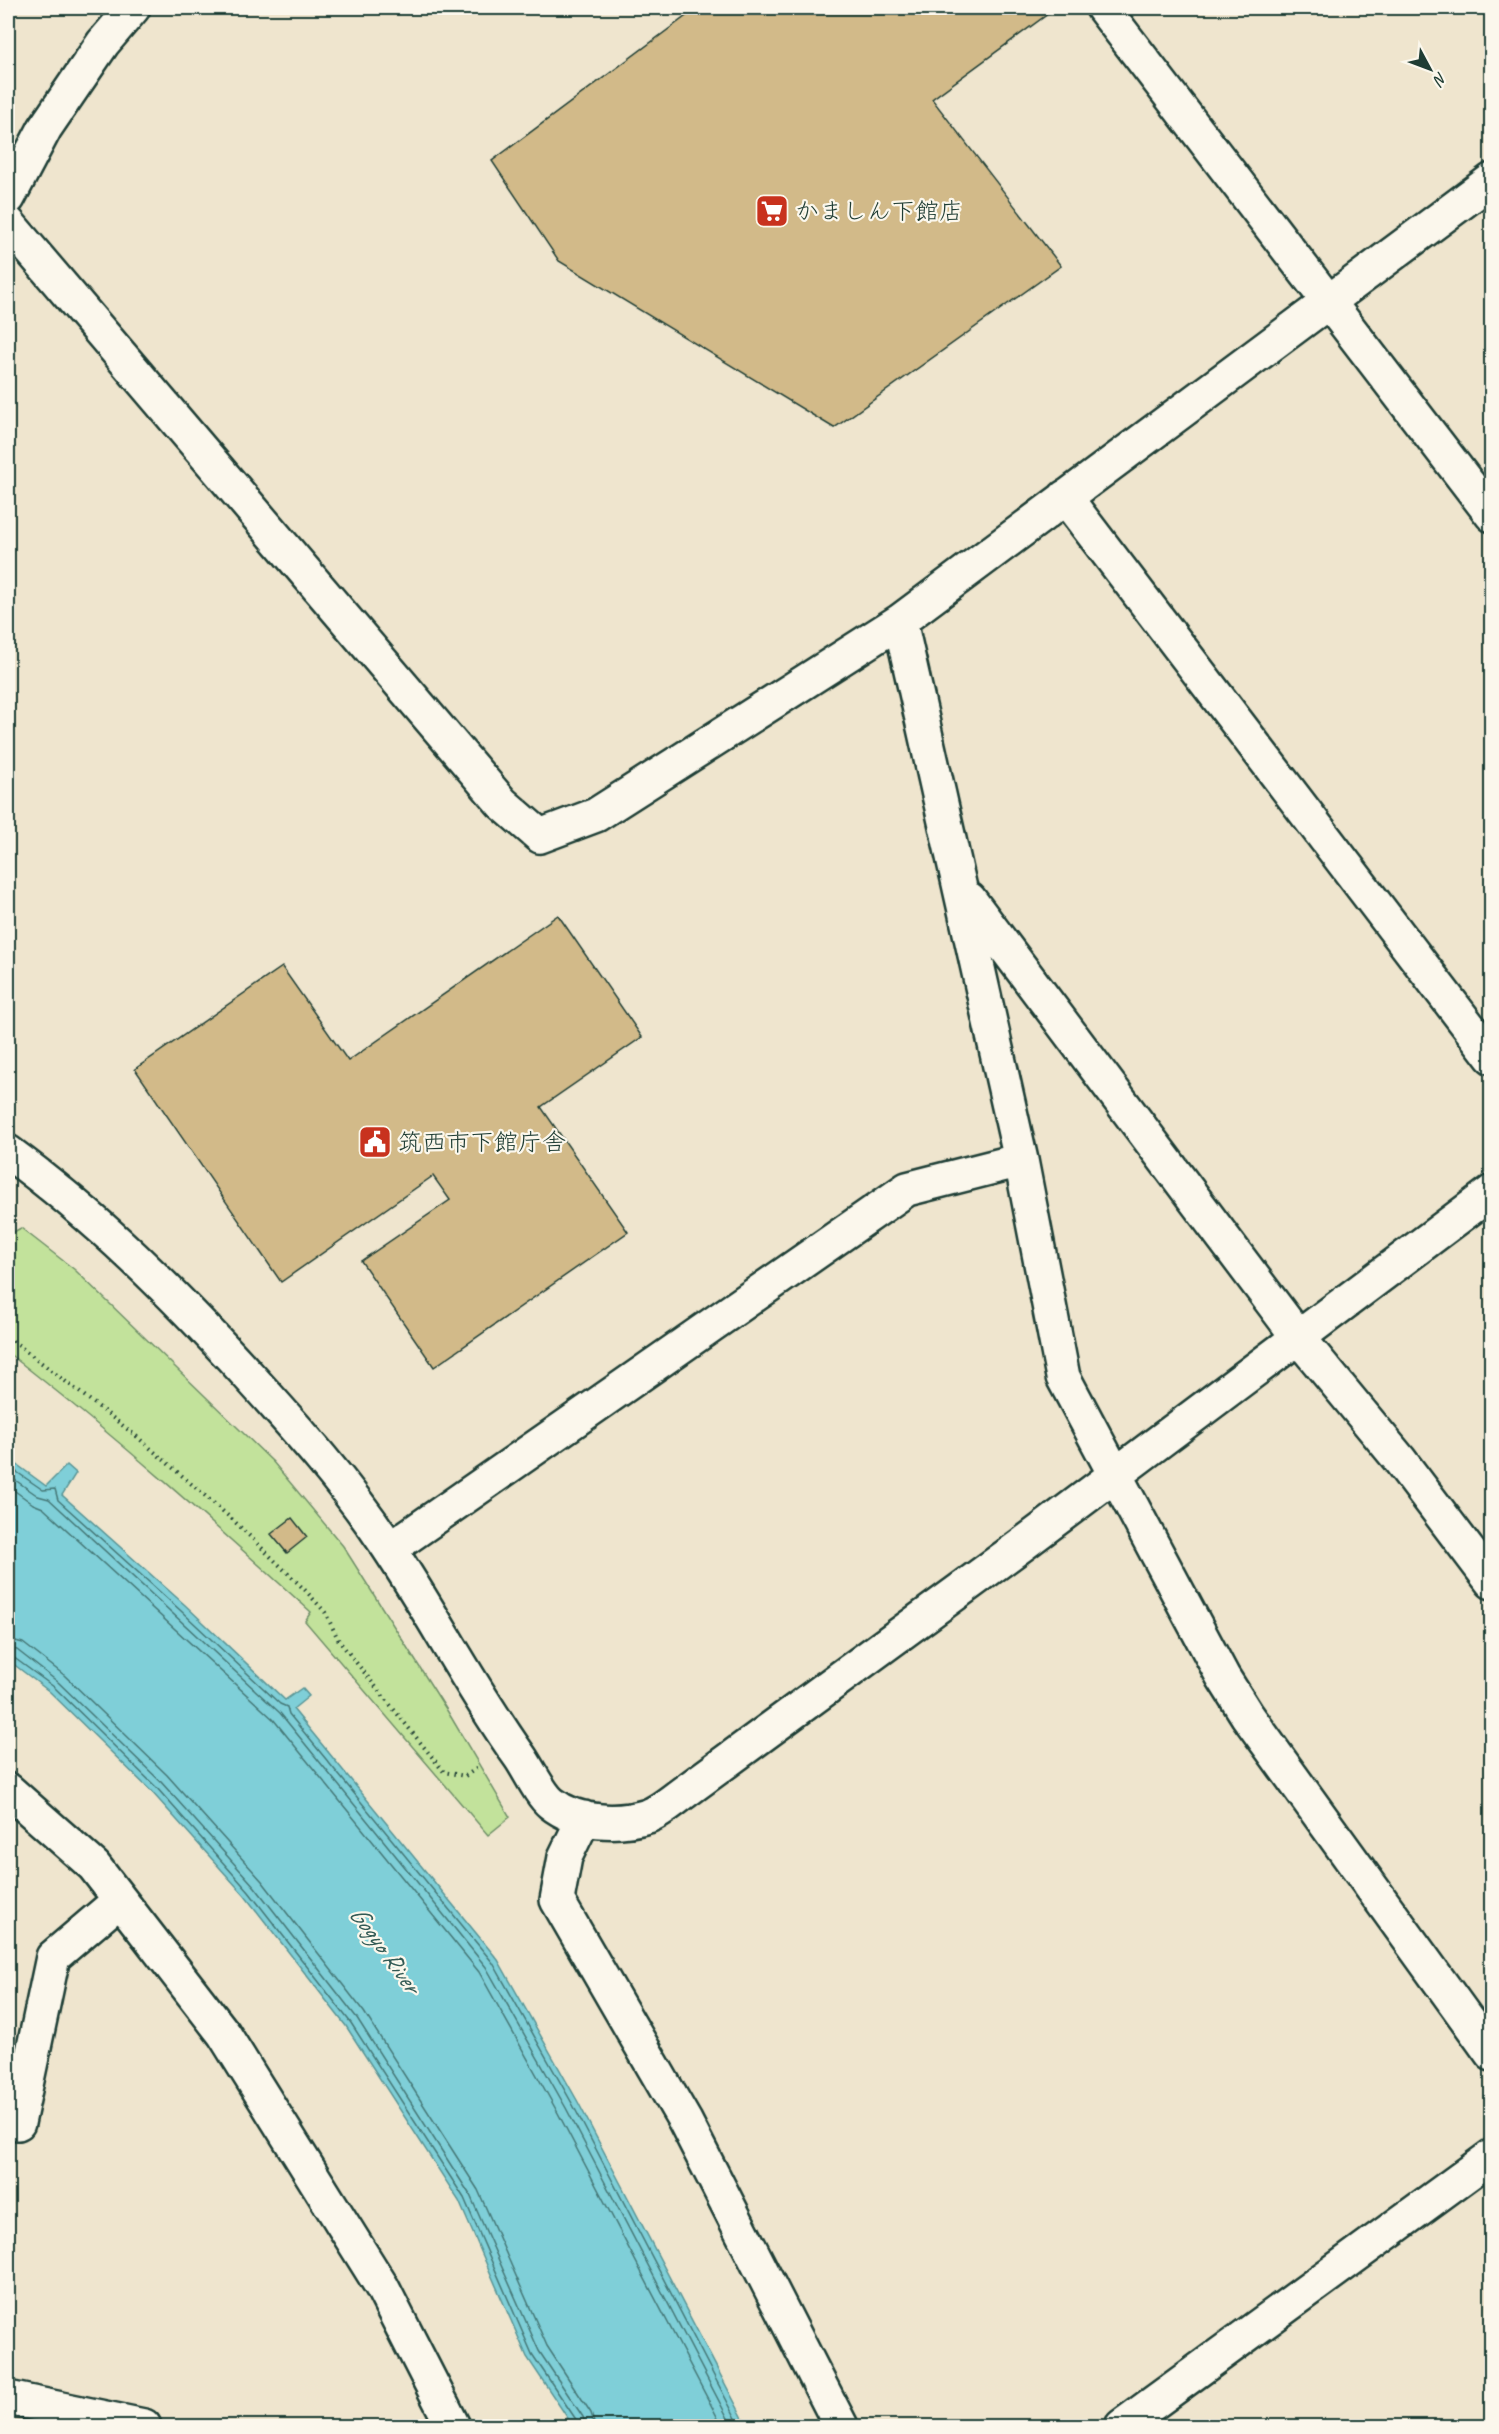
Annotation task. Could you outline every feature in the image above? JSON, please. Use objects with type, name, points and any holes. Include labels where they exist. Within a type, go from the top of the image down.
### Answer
[{"type":"street","points":[[8,198],[45,128],[103,43],[132,8]]},
{"type":"street","points":[[1103,8],[1491,515]]},
{"type":"street","points":[[8,223],[502,803],[540,836],[596,815],[900,621],[1327,300],[1491,180]]},
{"type":"street","points":[[1065,497],[1491,1057]]},
{"type":"street","points":[[900,621],[1021,1160],[1063,1377],[1223,1677],[1247,1715],[1491,2054]]},
{"type":"street","points":[[962,891],[1299,1337],[1399,1459],[1491,1582]]},
{"type":"street","points":[[8,1152],[47,1180],[119,1242],[181,1303],[279,1408],[350,1490],[390,1549],[478,1696],[550,1803],[577,1817],[608,1822],[650,1815],[1116,1474],[1491,1192]]},
{"type":"street","points":[[390,1549],[907,1189],[1021,1160]]},
{"type":"street","points":[[8,1791],[94,1866],[224,2034],[382,2287],[453,2427]]},
{"type":"street","points":[[584,1818],[565,1857],[557,1900],[685,2121],[841,2427]]},
{"type":"street","points":[[8,2121],[18,2123],[53,1957],[120,1900]]},
{"type":"street","points":[[1122,2427],[1491,2156]]},
{"type":"street","points":[[8,2398],[144,2427]]},
{"type":"path","points":[[8,1337],[135,1435],[233,1520],[305,1590],[325,1612],[339,1641],[444,1772],[465,1776],[487,1762]]},
{"type":"green space","points":[[21,1228],[75,1270],[273,1462],[343,1546],[448,1712],[510,1817],[488,1835],[305,1621],[311,1612],[162,1479],[8,1353],[8,1235]]},
{"type":"water","name":"Gogyo River","points":[[8,1458],[46,1486],[67,1465],[76,1473],[62,1495],[185,1605],[285,1700],[302,1688],[309,1696],[293,1709],[498,1960],[578,2102],[747,2426],[573,2426],[527,2357],[459,2201],[346,2026],[245,1896],[151,1791],[50,1692],[8,1660]]},
{"type":"building","name":"かましん下館店","points":[[697,8],[1056,8],[932,99],[1061,266],[834,428],[559,261],[492,161]]},
{"type":"building","name":"筑西市下館庁舎","points":[[558,915],[642,1037],[541,1107],[628,1232],[434,1367],[361,1261],[450,1200],[433,1176],[281,1282],[135,1069],[282,967],[348,1061]]},
{"type":"building","points":[[292,1518],[307,1537],[287,1553],[271,1534]]},
{"type":"place","name":"かましん下館店","points":[[772,211]]},
{"type":"place","name":"筑西市下館庁舎","points":[[375,1142]]}]
